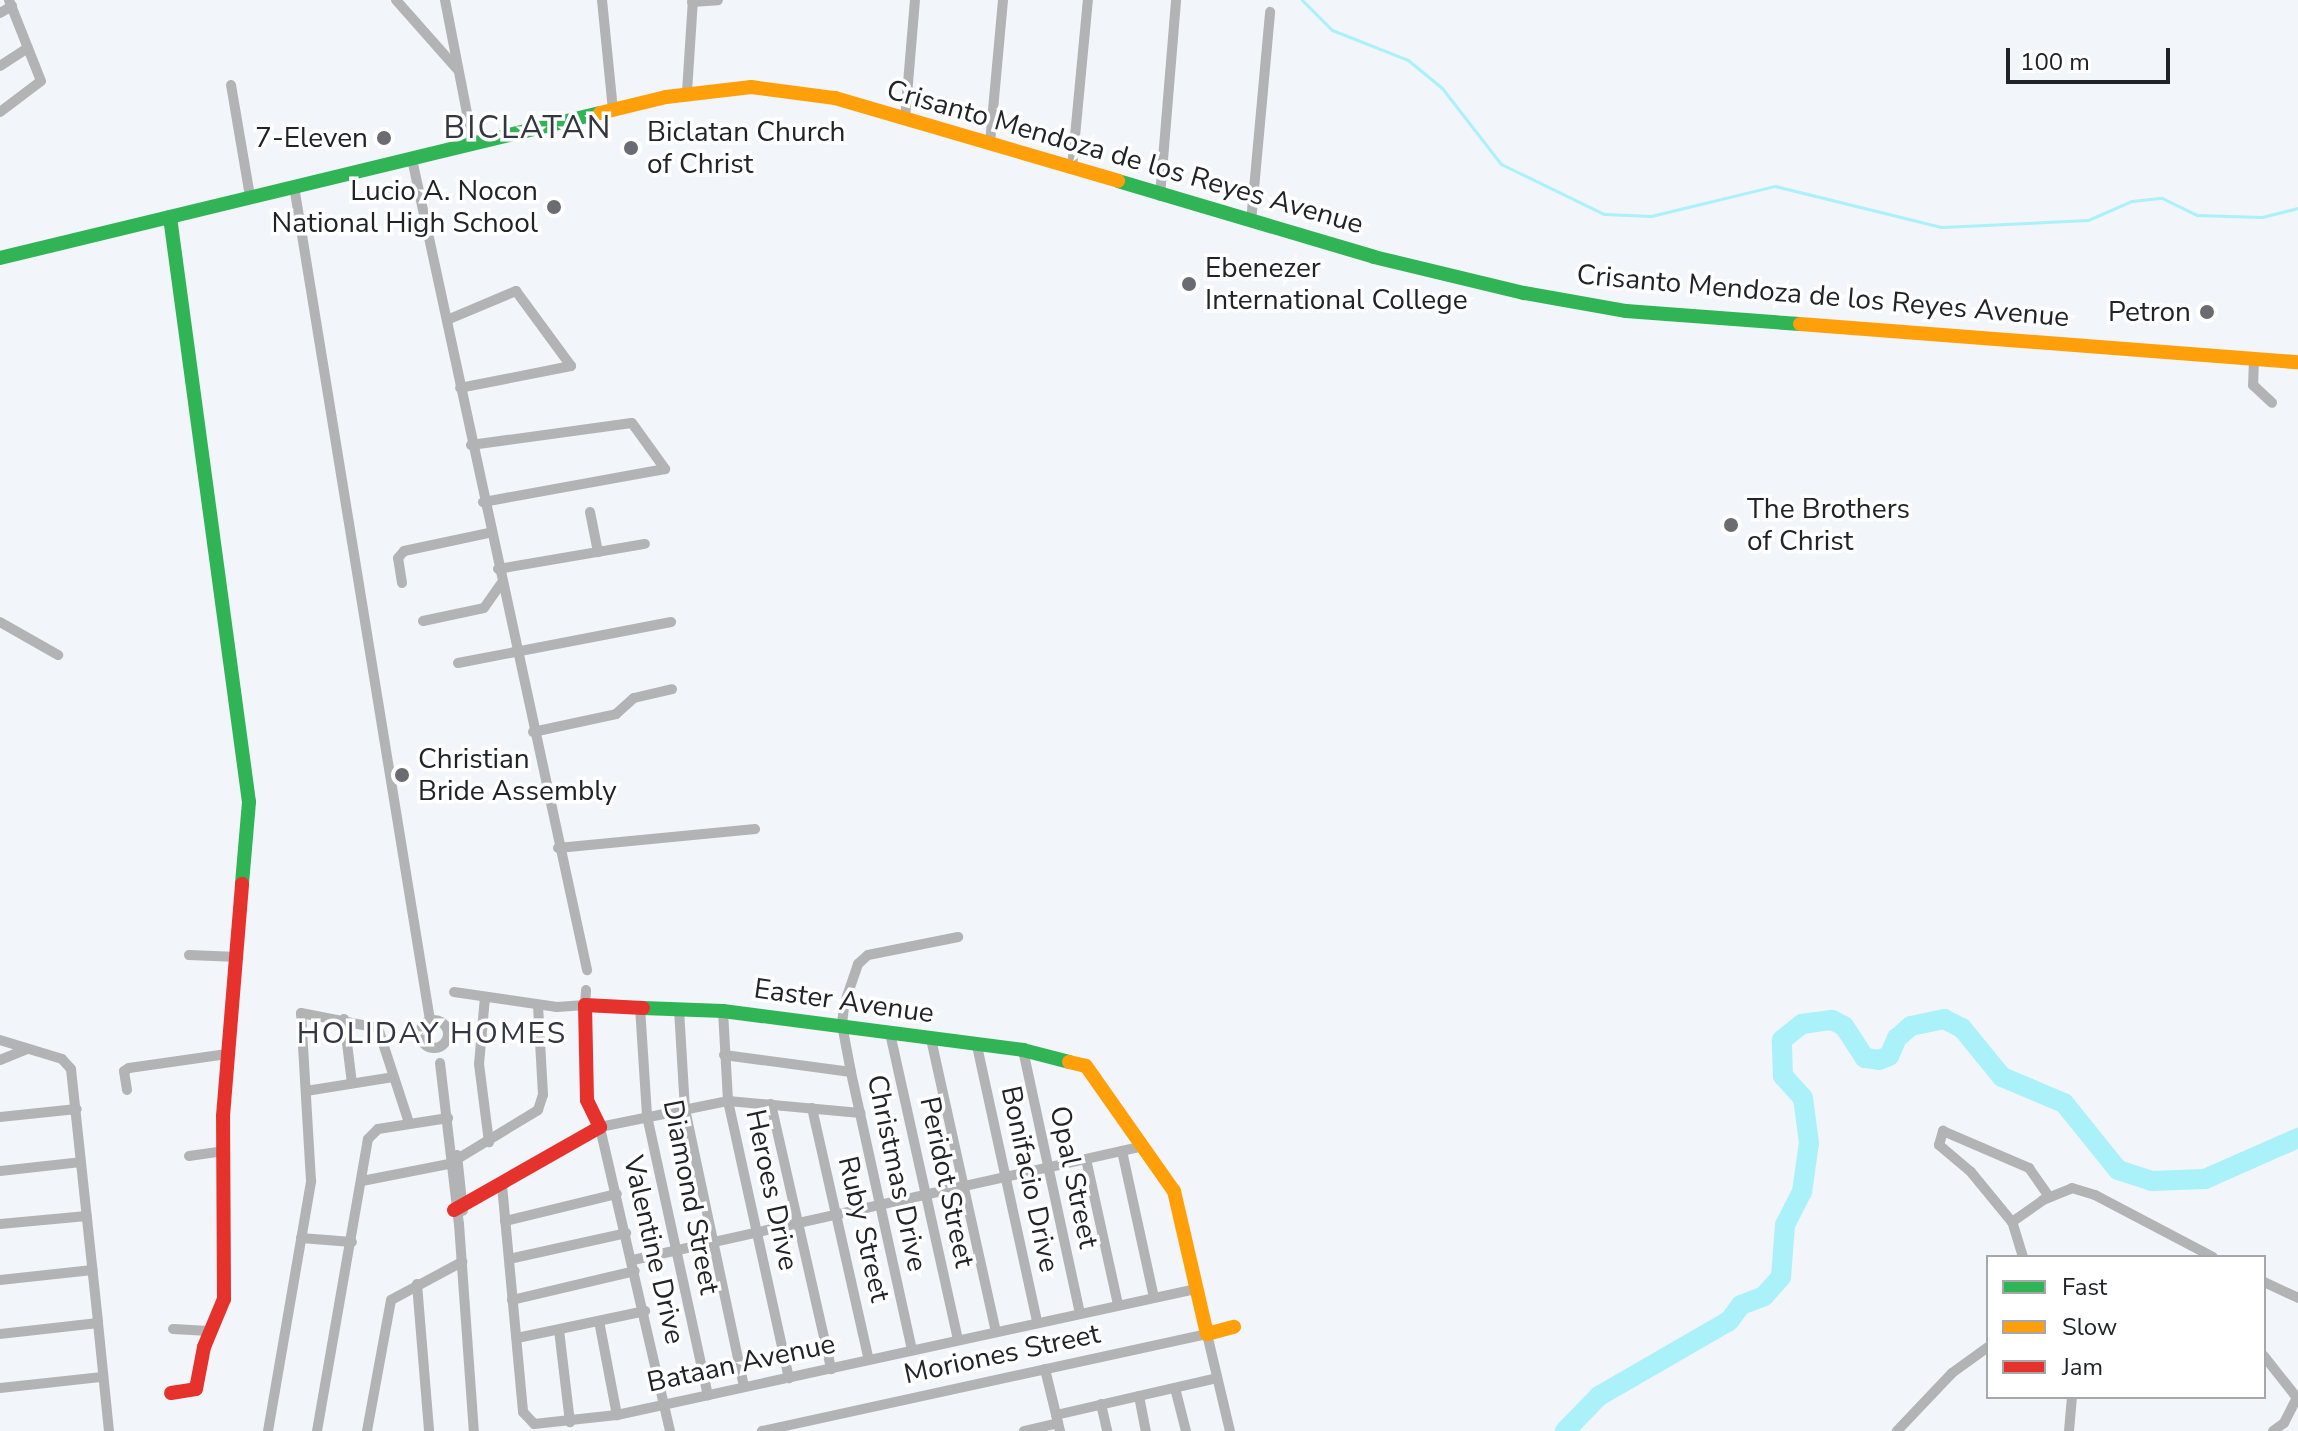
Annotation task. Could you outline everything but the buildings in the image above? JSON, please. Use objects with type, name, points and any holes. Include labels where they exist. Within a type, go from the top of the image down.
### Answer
[{"type":"main road","name":"Crisanto Mendoza de los Reyes Avenue","points":[[0,258],[687,92],[781,89],[835,98],[1160,196],[1451,278],[1626,311],[2298,362]]},
{"type":"main road","points":[[170,217],[248,787],[238,957],[227,1054],[224,1299],[209,1331],[196,1389],[171,1393]]},
{"type":"main road","points":[[459,1213],[600,1127],[587,1100],[586,998]]},
{"type":"main road","name":"Easter Avenue","points":[[586,998],[640,1007],[723,1011],[842,1025],[1023,1050],[1086,1066],[1174,1191],[1207,1334]]},
{"type":"main road","points":[[1207,1334],[1234,1327]]},
{"type":"street","points":[[396,0],[459,70]]},
{"type":"street","points":[[445,0],[473,144]]},
{"type":"street","points":[[602,0],[613,110]]},
{"type":"street","points":[[687,92],[692,1],[718,0]]},
{"type":"street","points":[[905,119],[915,0]]},
{"type":"street","points":[[990,143],[1003,0]]},
{"type":"street","points":[[1072,168],[1088,0]]},
{"type":"street","points":[[1160,196],[1176,0]]},
{"type":"street","points":[[0,13],[10,3],[41,81],[0,112]]},
{"type":"street","points":[[1251,222],[1270,12]]},
{"type":"street","points":[[0,66],[28,48]]},
{"type":"street","points":[[231,85],[250,196]]},
{"type":"street","points":[[412,159],[489,533],[587,970]]},
{"type":"street","points":[[294,186],[430,1020],[420,1034],[426,1045],[438,1055]]},
{"type":"street","points":[[447,320],[516,291],[571,366],[460,388]]},
{"type":"street","points":[[2254,359],[2253,385],[2272,403]]},
{"type":"street","points":[[471,445],[632,423],[665,469],[483,502]]},
{"type":"street","points":[[590,512],[598,552]]},
{"type":"street","points":[[402,583],[398,558],[404,551],[489,533]]},
{"type":"street","points":[[498,569],[645,544]]},
{"type":"street","points":[[423,621],[484,608],[501,584]]},
{"type":"street","points":[[0,622],[58,655]]},
{"type":"street","points":[[458,663],[671,622]]},
{"type":"street","points":[[533,732],[616,714],[634,698],[672,689]]},
{"type":"street","points":[[558,848],[755,829]]},
{"type":"street","name":"Christmas Drive","points":[[912,1350],[851,1072],[842,1025],[844,1005],[858,964],[868,955],[958,937]]},
{"type":"street","points":[[189,955],[238,957]]},
{"type":"street","points":[[454,992],[538,1006],[586,998]]},
{"type":"street","points":[[485,997],[479,1064],[489,1142]]},
{"type":"street","points":[[362,1181],[454,1162],[542,1105],[538,1006]]},
{"type":"street","name":"Diamond Street","points":[[640,1007],[647,1116],[708,1395]]},
{"type":"street","points":[[679,1009],[685,1109],[744,1387]]},
{"type":"street","name":"Heroes Drive","points":[[723,1011],[728,1101],[789,1378]]},
{"type":"street","points":[[268,1431],[311,1170],[301,1013],[378,1028],[409,1123]]},
{"type":"street","points":[[344,1019],[352,1083]]},
{"type":"street","points":[[430,1020],[447,1027],[447,1040],[438,1055],[459,1213],[474,1431]]},
{"type":"street","name":"Peridot Street","points":[[890,1033],[958,1340]]},
{"type":"street","points":[[931,1039],[996,1332]]},
{"type":"street","points":[[0,1040],[69,1064],[77,1109],[109,1431]]},
{"type":"street","name":"Bonifacio Drive","points":[[977,1046],[1037,1322]]},
{"type":"street","points":[[0,1060],[27,1049]]},
{"type":"street","name":"Opal Street","points":[[1023,1050],[1080,1314]]},
{"type":"street","points":[[127,1090],[124,1071],[129,1068],[227,1054]]},
{"type":"street","points":[[724,1055],[851,1072]]},
{"type":"street","points":[[306,1091],[393,1077]]},
{"type":"street","points":[[600,1127],[728,1101],[860,1113]]},
{"type":"street","points":[[771,1104],[831,1369]]},
{"type":"street","name":"Ruby Street","points":[[812,1108],[869,1360]]},
{"type":"street","points":[[0,1117],[77,1109]]},
{"type":"street","points":[[317,1431],[371,1132],[448,1118]]},
{"type":"street","name":"Valentine Drive","points":[[600,1127],[645,1311],[670,1431]]},
{"type":"street","points":[[2022,1255],[2012,1222],[1980,1182],[1939,1145],[1943,1131],[2029,1168],[2049,1197]]},
{"type":"street","points":[[512,1300],[634,1266],[675,1250],[1144,1146]]},
{"type":"street","points":[[189,1156],[224,1151]]},
{"type":"street","points":[[1122,1151],[1154,1298]]},
{"type":"street","points":[[1086,1159],[1118,1305]]},
{"type":"street","points":[[0,1171],[81,1162]]},
{"type":"street","name":"Bataan Avenue","points":[[502,1185],[527,1421],[570,1422],[617,1415],[1196,1289]]},
{"type":"street","points":[[2012,1222],[2049,1197],[2083,1189],[2209,1255]]},
{"type":"street","points":[[505,1221],[617,1194]]},
{"type":"street","points":[[0,1224],[87,1216]]},
{"type":"street","points":[[509,1259],[626,1233]]},
{"type":"street","points":[[301,1238],[352,1242]]},
{"type":"street","points":[[367,1431],[388,1306],[417,1284],[462,1262]]},
{"type":"street","points":[[0,1280],[92,1270]]},
{"type":"street","points":[[2266,1283],[2298,1298]]},
{"type":"street","points":[[417,1284],[429,1431]]},
{"type":"street","points":[[517,1338],[645,1311]]},
{"type":"street","points":[[599,1321],[617,1415]]},
{"type":"street","points":[[0,1334],[98,1323]]},
{"type":"street","points":[[173,1329],[209,1331]]},
{"type":"street","points":[[559,1330],[570,1422]]},
{"type":"street","points":[[1207,1334],[1230,1431]]},
{"type":"street","name":"Moriones Street","points":[[762,1431],[797,1427],[1207,1334]]},
{"type":"street","points":[[1897,1431],[1952,1373],[1986,1348]]},
{"type":"street","points":[[2266,1358],[2298,1398],[2284,1423],[2273,1431]]},
{"type":"street","points":[[1045,1369],[1058,1423]]},
{"type":"street","points":[[0,1388],[102,1377]]},
{"type":"street","points":[[1024,1431],[1058,1423],[1101,1404],[1217,1378]]},
{"type":"street","points":[[1175,1388],[1186,1431]]},
{"type":"street","points":[[1139,1396],[1146,1431]]},
{"type":"street","points":[[2069,1431],[2072,1399]]},
{"type":"street","points":[[1101,1404],[1107,1431]]},
{"type":"waterway","points":[[1302,0],[1332,30],[1408,60],[1442,88],[1501,164],[1604,214],[1651,216],[1775,186],[1941,227],[2088,220],[2132,201],[2162,198],[2197,215],[2262,217],[2298,208]]},
{"type":"waterway","points":[[1565,1431],[1599,1396],[1729,1321],[1741,1305],[1764,1296],[1781,1277],[1785,1225],[1802,1192],[1809,1143],[1803,1098],[1783,1076],[1782,1040],[1802,1024],[1832,1020],[1844,1026],[1865,1058],[1879,1060],[1889,1056],[1897,1038],[1911,1026],[1944,1019],[1962,1028],[2002,1077],[2064,1103],[2118,1170],[2151,1181],[2205,1179],[2298,1138]]},
{"type":"traffic: fast","points":[[0,258],[600,113]]},
{"type":"traffic: fast","points":[[1118,181],[1374,257],[1524,293],[1626,311],[1800,324]]},
{"type":"traffic: fast","points":[[170,217],[249,802],[242,884]]},
{"type":"traffic: fast","points":[[643,1008],[723,1011],[1023,1050],[1069,1062]]},
{"type":"traffic: slow","points":[[600,113],[666,97],[751,87],[835,98],[1118,181]]},
{"type":"traffic: slow","points":[[1800,324],[2298,362]]},
{"type":"traffic: slow","points":[[1069,1062],[1086,1066],[1174,1191],[1207,1334],[1234,1327]]},
{"type":"traffic: jam","points":[[171,1393],[196,1389],[204,1347],[224,1299],[223,1116],[242,884]]},
{"type":"traffic: jam","points":[[454,1210],[600,1127],[587,1100],[585,1005],[643,1008]]},
{"type":"place","name":"7-Eleven","points":[[384,138]]},
{"type":"place","name":"Biclatan Church of Christ","points":[[631,148]]},
{"type":"place","name":"Lucio A. Nocon National High School","points":[[554,207]]},
{"type":"place","name":"Ebenezer International College","points":[[1189,284]]},
{"type":"place","name":"Petron","points":[[2207,312]]},
{"type":"place","name":"The Brothers of Christ","points":[[1731,525]]},
{"type":"place","name":"Christian Bride Assembly","points":[[402,775]]},
{"type":"district","name":"BICLATAN","points":[[528,128]]},
{"type":"district","name":"HOLIDAY HOMES","points":[[432,1034]]}]
